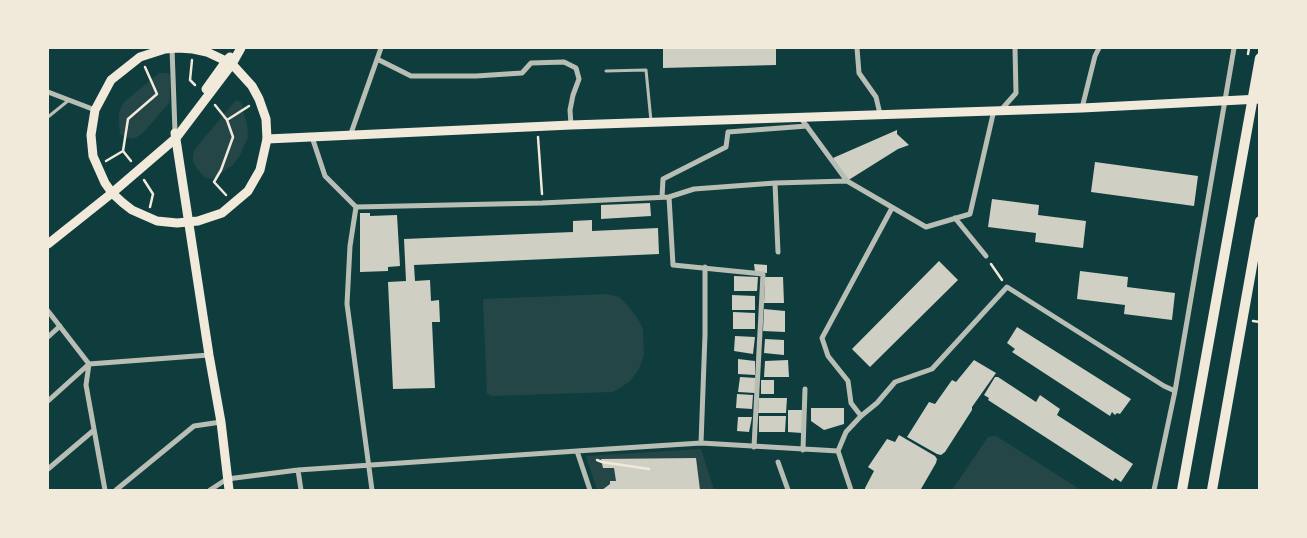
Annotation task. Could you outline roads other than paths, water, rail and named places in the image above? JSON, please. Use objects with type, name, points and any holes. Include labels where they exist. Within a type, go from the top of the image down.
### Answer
[{"type":"highway","points":[[1182,490],[1260,58]]},
{"type":"highway","points":[[1212,490],[1260,221]]},
{"type":"main road","points":[[172,48],[207,52],[229,63],[252,86],[259,99],[266,120],[267,139],[260,170],[248,191],[222,213],[189,223],[157,221],[132,210],[105,183],[93,156],[91,135],[95,110],[110,80],[140,57],[172,48]]},
{"type":"main road","points":[[48,244],[94,208],[176,135],[241,48]]},
{"type":"main road","points":[[267,139],[571,124],[1082,108],[1225,100],[1260,100]]},
{"type":"main road","points":[[176,135],[221,422],[229,490]]},
{"type":"street","points":[[172,48],[176,135]]},
{"type":"street","points":[[350,136],[380,48]]},
{"type":"street","points":[[857,48],[859,73],[876,97],[880,114]]},
{"type":"street","points":[[799,116],[847,181],[892,208],[926,227],[970,214],[997,110],[1016,93],[1015,48]]},
{"type":"street","points":[[1082,108],[1098,48]]},
{"type":"street","points":[[1154,490],[1175,391],[1234,48]]},
{"type":"street","points":[[377,59],[411,76],[476,76],[522,73],[531,63],[564,62],[576,68],[579,79],[570,110],[571,124]]},
{"type":"street","points":[[48,92],[95,110]]},
{"type":"street","points":[[662,197],[663,179],[726,147],[728,132],[807,126]]},
{"type":"street","points":[[312,137],[325,176],[356,207],[669,197],[694,189],[775,183],[847,181]]},
{"type":"street","points":[[775,183],[778,252]]},
{"type":"street","points":[[669,197],[673,265],[763,274],[754,447]]},
{"type":"street","points":[[356,207],[350,246],[347,304],[372,490]]},
{"type":"street","points":[[861,416],[851,403],[848,381],[828,356],[822,338],[892,208]]},
{"type":"street","points":[[955,218],[986,256]]},
{"type":"street","points":[[702,443],[705,267]]},
{"type":"street","points":[[851,490],[838,451],[846,432],[861,416],[878,403],[895,382],[932,369],[1007,288],[1175,391]]},
{"type":"street","points":[[48,311],[89,364],[86,385],[105,490]]},
{"type":"street","points":[[48,337],[60,326]]},
{"type":"street","points":[[48,401],[89,364],[209,355]]},
{"type":"street","points":[[803,450],[805,389]]},
{"type":"street","points":[[116,490],[194,426],[221,422]]},
{"type":"street","points":[[48,469],[94,430]]},
{"type":"street","points":[[210,490],[228,479],[298,470],[702,443],[838,451]]},
{"type":"street","points":[[577,451],[590,490]]},
{"type":"street","points":[[778,462],[788,490]]},
{"type":"street","points":[[298,470],[301,490]]},
{"type":"lane","points":[[606,71],[646,70],[651,122]]},
{"type":"lane","points":[[48,117],[69,100]]}]
